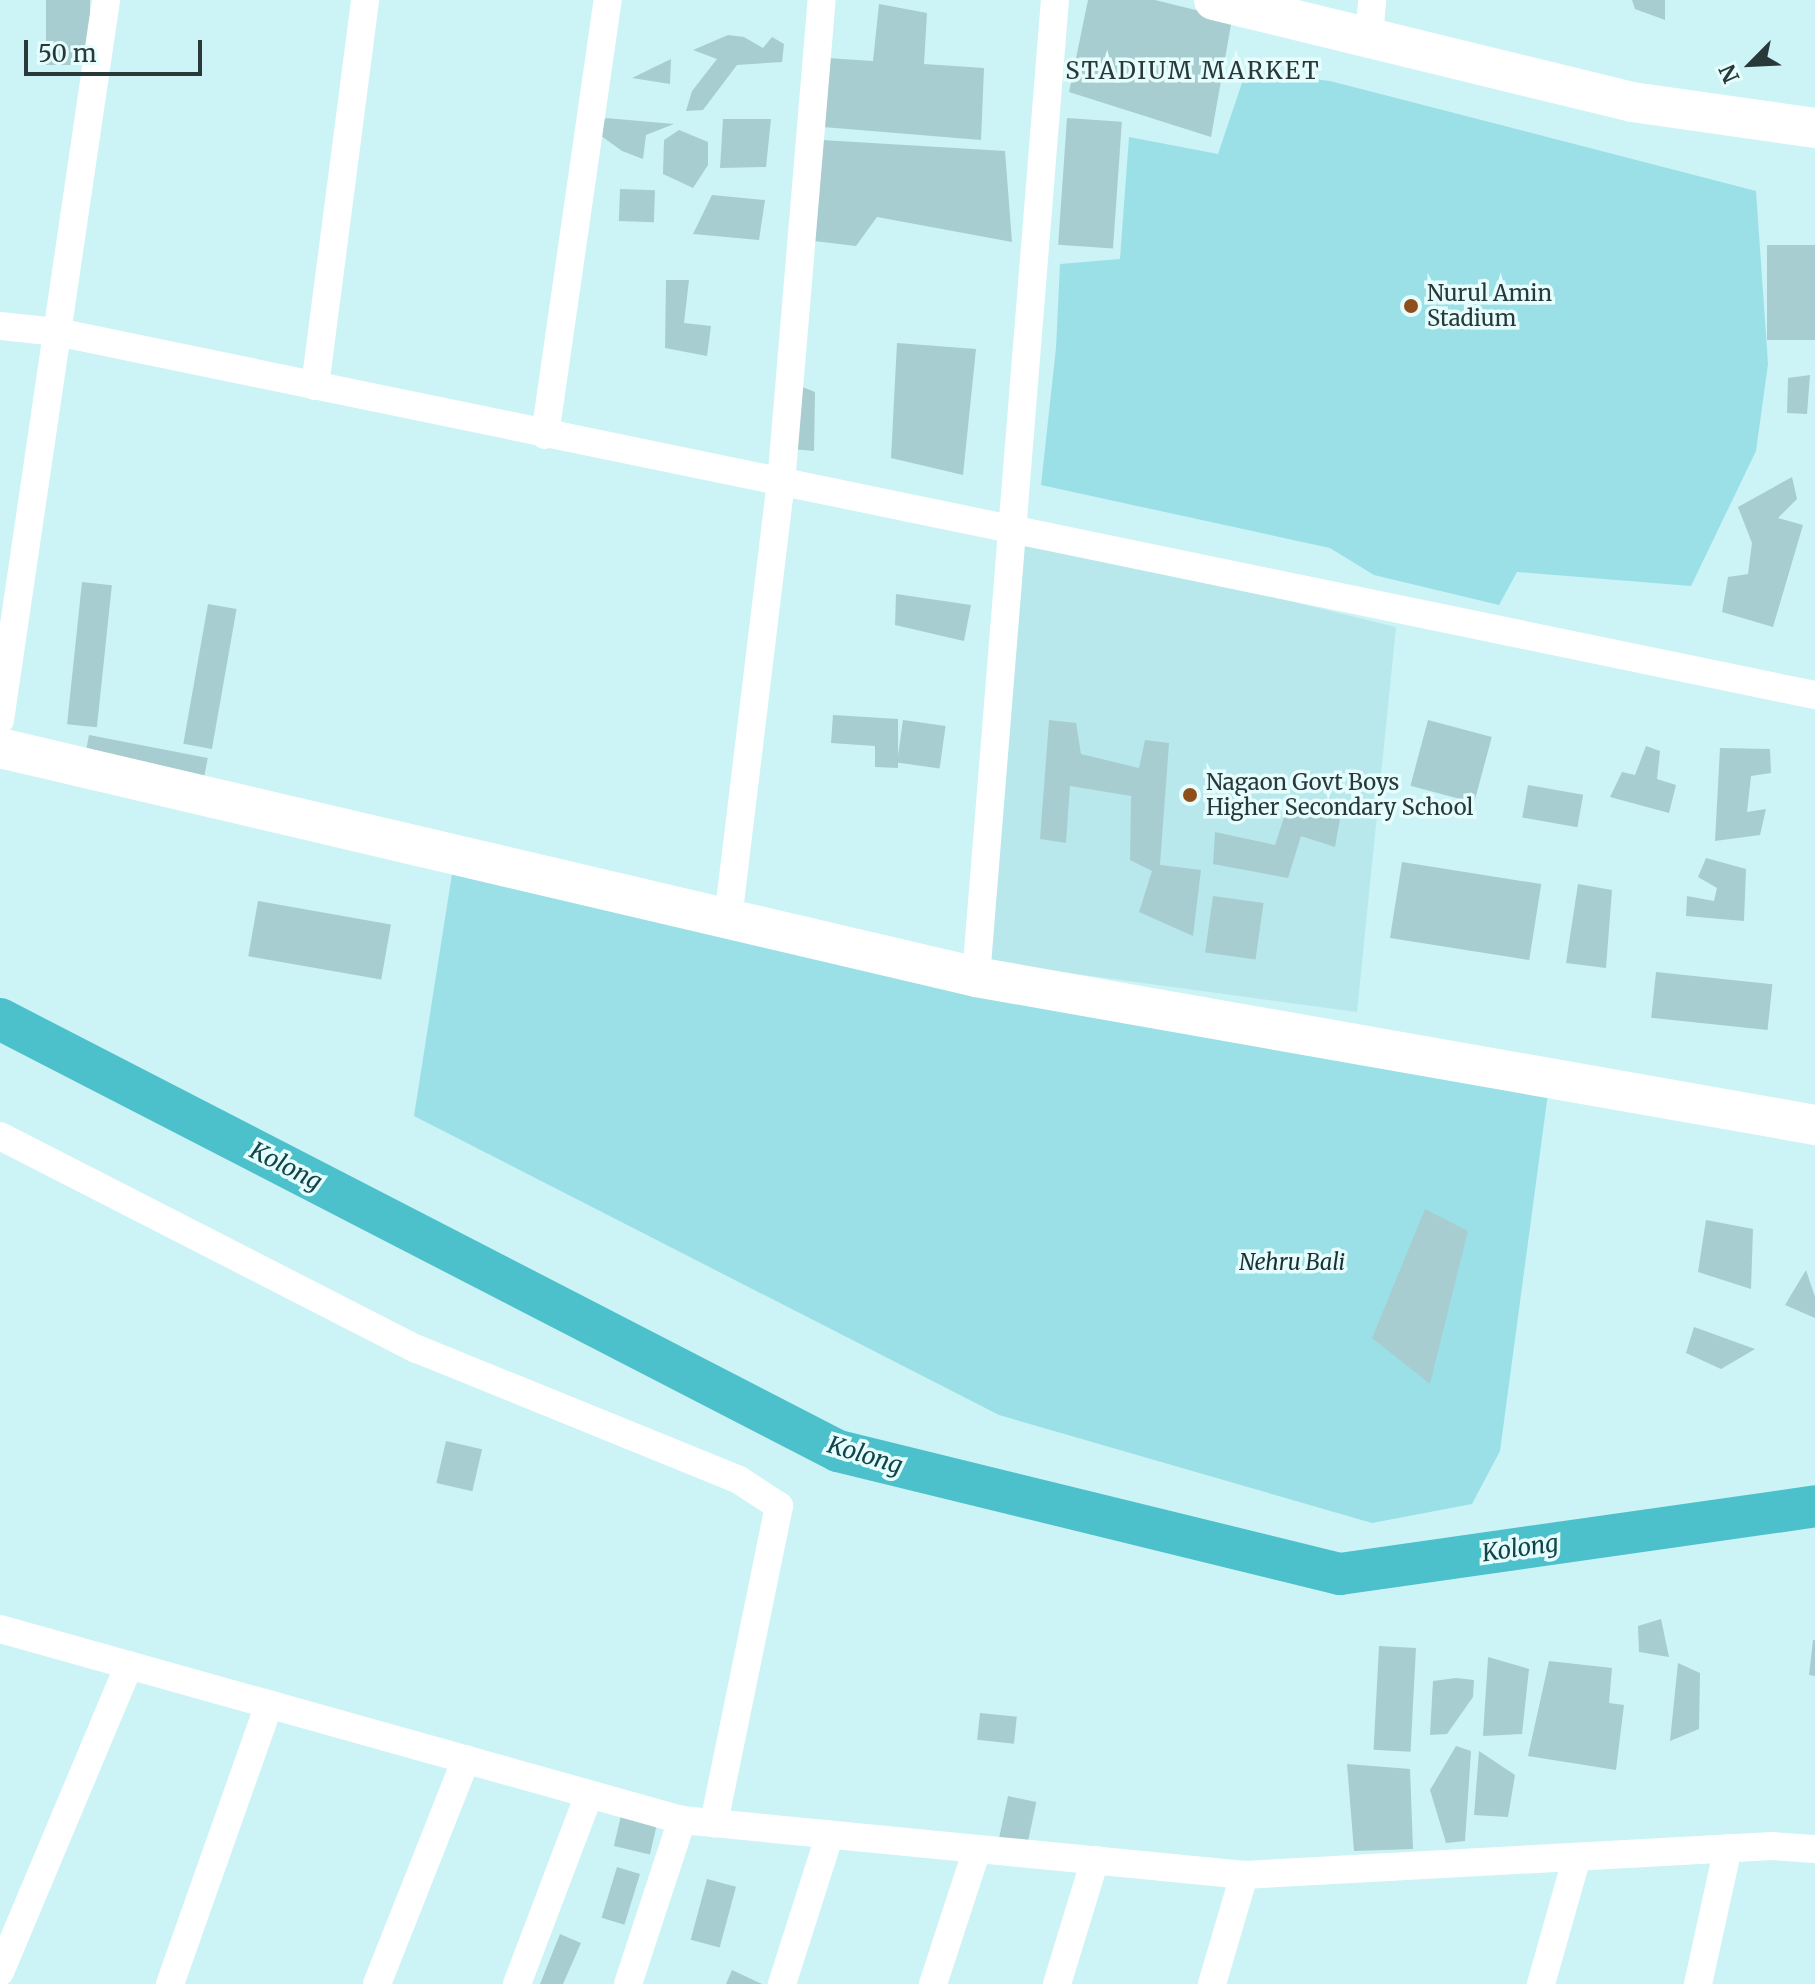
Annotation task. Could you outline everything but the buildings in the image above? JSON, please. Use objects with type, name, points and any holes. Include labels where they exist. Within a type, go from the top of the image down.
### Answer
[{"type":"street","points":[[0,720],[106,0]]},
{"type":"street","points":[[315,386],[365,0]]},
{"type":"street","points":[[545,435],[608,0]]},
{"type":"street","points":[[728,919],[781,484],[822,0]]},
{"type":"street","points":[[976,977],[1055,0]]},
{"type":"street","points":[[1214,0],[1370,19],[1632,102],[1815,128]]},
{"type":"street","points":[[0,326],[57,332],[781,484],[1012,528],[1815,695]]},
{"type":"street","points":[[0,748],[976,977],[1815,1125]]},
{"type":"street","points":[[0,1136],[417,1349],[739,1480],[779,1506],[714,1823]]},
{"type":"street","points":[[3,1636],[129,1665],[682,1820],[1244,1875],[1728,1848],[1815,1849]]},
{"type":"street","points":[[0,1972],[129,1665]]},
{"type":"street","points":[[170,1984],[269,1704]]},
{"type":"street","points":[[377,1984],[466,1759]]},
{"type":"street","points":[[517,1984],[589,1794]]},
{"type":"street","points":[[628,1984],[682,1820]]},
{"type":"street","points":[[782,1984],[830,1834]]},
{"type":"street","points":[[1698,1984],[1728,1848]]},
{"type":"street","points":[[933,1984],[977,1849]]},
{"type":"street","points":[[1541,1984],[1577,1857]]},
{"type":"street","points":[[1057,1984],[1095,1860]]},
{"type":"street","points":[[1212,1984],[1244,1875]]},
{"type":"shaded area","name":"Nagaon Govt Boys Higher Secondary School","points":[[1022,546],[1163,570],[1396,627],[1357,1012],[989,962]]},
{"type":"green space","name":"Nurul Amin Stadium","points":[[1246,71],[1330,81],[1756,191],[1768,364],[1756,451],[1691,586],[1517,572],[1499,605],[1374,575],[1330,548],[1041,485],[1056,348],[1060,264],[1120,259],[1129,137],[1218,154]]},
{"type":"green space","name":"Nehru Bali","points":[[455,855],[1550,1078],[1500,1451],[1472,1504],[1372,1523],[999,1415],[414,1116]]},
{"type":"waterway","name":"Kolong","points":[[0,1019],[838,1451],[1340,1574],[1815,1506]]},
{"type":"place","name":"Nurul Amin Stadium","points":[[1411,306]]},
{"type":"place","name":"Nagaon Govt Boys Higher Secondary School","points":[[1190,795]]},
{"type":"district","name":"STADIUM MARKET","points":[[1193,71]]}]
